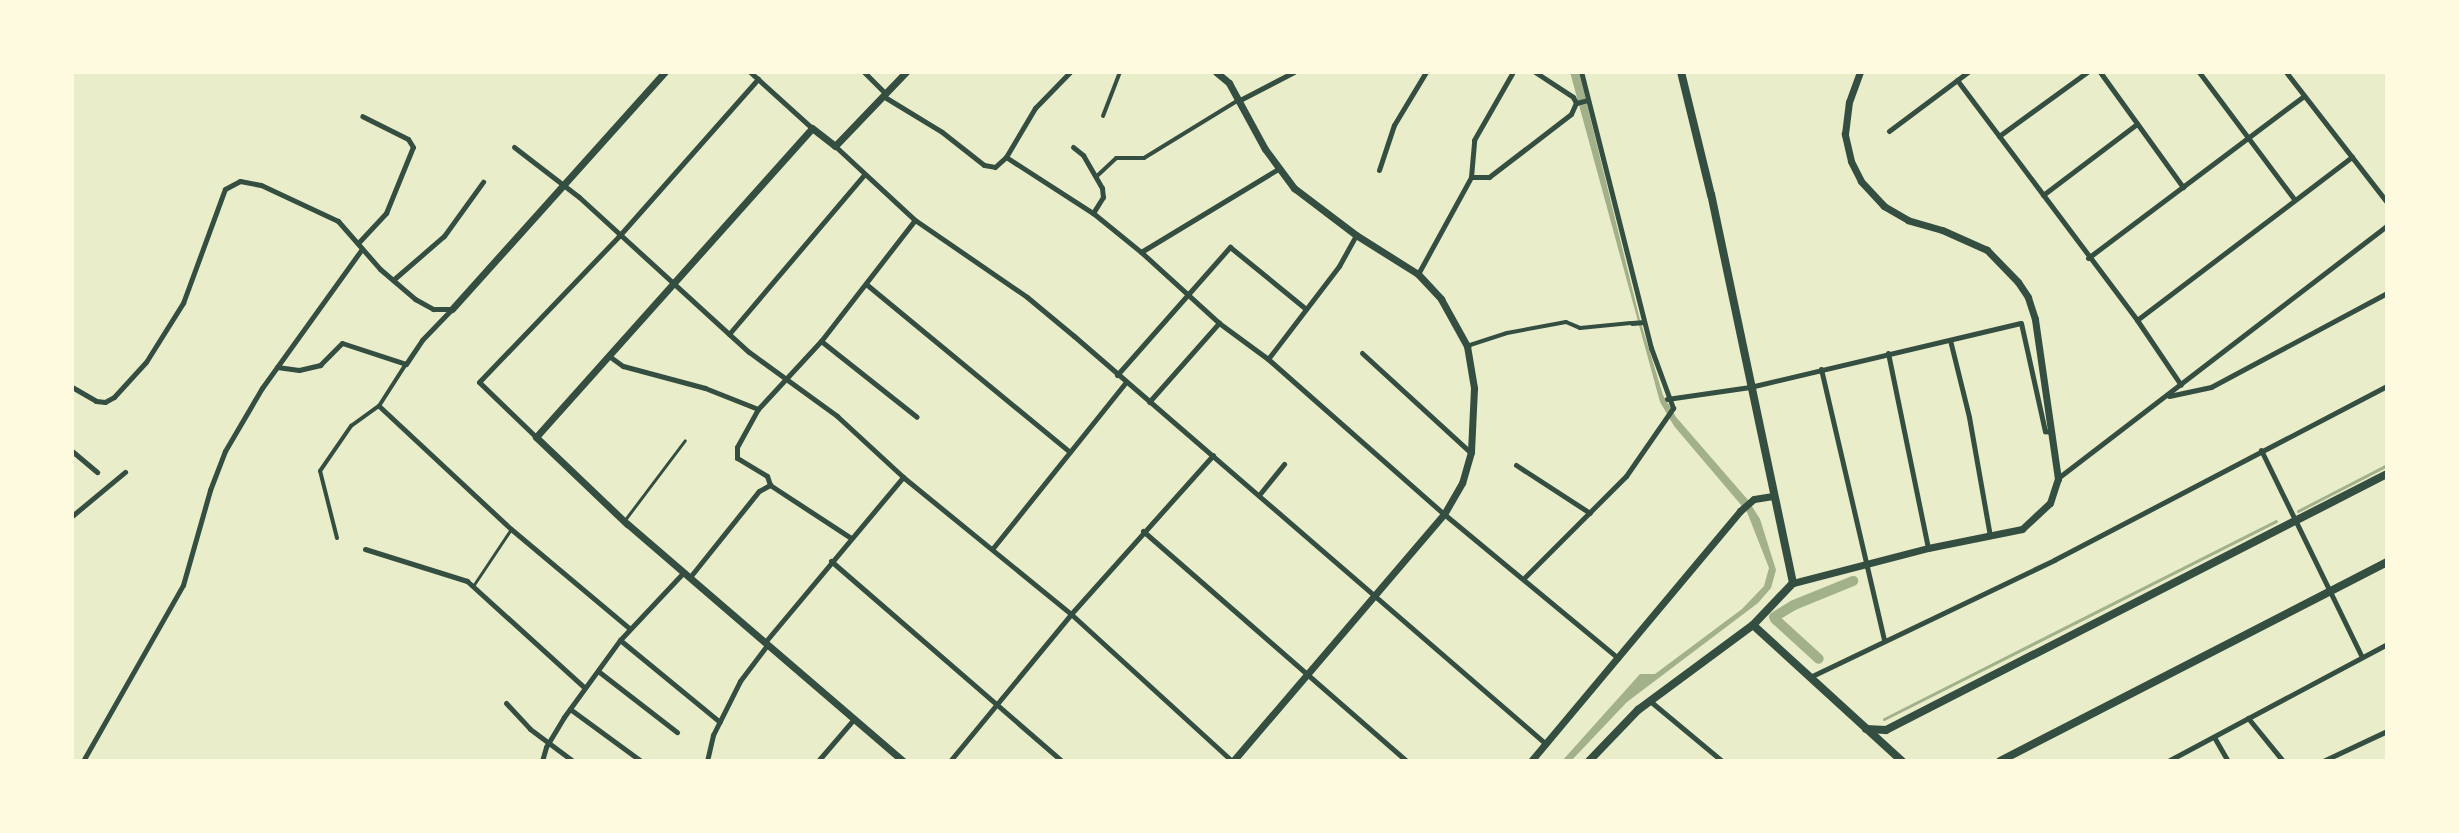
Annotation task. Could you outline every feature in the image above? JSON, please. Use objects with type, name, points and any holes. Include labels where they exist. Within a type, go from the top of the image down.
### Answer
[{"type":"main road","points":[[1589,761],[1650,701],[1753,625],[1793,583],[1711,195],[1681,72]]},
{"type":"main road","points":[[1866,729],[1886,730],[2387,474]]},
{"type":"main road","points":[[2000,761],[2387,562]]},
{"type":"main road","points":[[1753,625],[1902,761]]},
{"type":"main road","points":[[1880,742],[1886,730]]},
{"type":"street","points":[[337,538],[320,471],[351,426],[379,406],[422,340],[665,72]]},
{"type":"street","points":[[750,72],[915,220],[1027,297],[1546,744]]},
{"type":"street","points":[[864,72],[884,94],[942,132],[984,165],[998,167],[1035,108],[1070,72]]},
{"type":"street","points":[[835,146],[906,72]]},
{"type":"street","points":[[1103,116],[1120,72]]},
{"type":"street","points":[[1216,72],[1229,83]]},
{"type":"street","points":[[514,147],[562,184],[729,334],[789,378],[903,477],[1071,614],[1233,761],[1444,514],[1462,483],[1471,452],[1474,388],[1467,346],[1441,299],[1418,274],[1356,235],[1294,188],[1278,169],[1237,101],[1226,72]]},
{"type":"street","points":[[1097,176],[1116,158],[1144,158],[1237,101],[1294,72]]},
{"type":"street","points":[[1379,170],[1394,125],[1426,72]]},
{"type":"street","points":[[1418,274],[1471,177],[1474,140],[1513,72]]},
{"type":"street","points":[[1535,72],[1573,97],[1577,103]]},
{"type":"street","points":[[1525,577],[1626,476],[1672,409],[1643,322],[1581,72]]},
{"type":"street","points":[[1793,583],[1928,548],[2022,529],[2034,520],[2055,494],[2058,479],[2035,319],[2018,282],[1987,250],[1942,230],[1908,220],[1884,206],[1869,192],[1854,169],[1846,143],[1845,124],[1852,87],[1860,72]]},
{"type":"street","points":[[1889,131],[1968,72]]},
{"type":"street","points":[[1999,136],[2087,72]]},
{"type":"street","points":[[2100,72],[2183,187]]},
{"type":"street","points":[[2199,72],[2294,199]]},
{"type":"street","points":[[2286,72],[2387,202]]},
{"type":"street","points":[[758,79],[619,236],[479,382],[624,521],[903,761]]},
{"type":"street","points":[[1957,80],[2137,320],[2181,385]]},
{"type":"street","points":[[2088,258],[2304,96]]},
{"type":"street","points":[[1471,177],[1489,177],[1571,114],[1577,103],[1587,100]]},
{"type":"street","points":[[83,761],[176,599],[225,451],[277,367],[386,213],[413,147],[408,139],[362,116]]},
{"type":"street","points":[[2043,195],[2137,124]]},
{"type":"street","points":[[536,437],[812,128]]},
{"type":"street","points":[[1073,147],[1097,176],[1103,197],[1093,213]]},
{"type":"street","points":[[1006,157],[1093,213],[1141,252],[1219,323],[1268,359],[1444,514],[1525,577],[1618,658]]},
{"type":"street","points":[[2137,320],[2352,157]]},
{"type":"street","points":[[1141,252],[1278,169]]},
{"type":"street","points":[[729,334],[864,175]]},
{"type":"street","points":[[393,280],[444,236],[483,182]]},
{"type":"street","points":[[72,387],[96,401],[105,402],[118,393],[146,362],[183,303],[231,184],[255,183],[332,218],[393,280],[425,305],[452,309]]},
{"type":"street","points":[[851,538],[770,485],[767,476],[735,455],[758,409],[821,341],[915,220]]},
{"type":"street","points":[[2058,479],[2387,226]]},
{"type":"street","points":[[1268,359],[1356,235]]},
{"type":"street","points":[[1117,375],[1230,247],[1306,309]]},
{"type":"street","points":[[866,284],[1070,452]]},
{"type":"street","points":[[2169,396],[2211,387],[2387,293]]},
{"type":"street","points":[[1467,346],[1507,333],[1566,322],[1580,328],[1643,322]]},
{"type":"street","points":[[1149,402],[1219,323]]},
{"type":"street","points":[[1667,399],[1750,387],[2021,323],[2045,431],[2051,433]]},
{"type":"street","points":[[1950,340],[1969,417],[1990,536]]},
{"type":"street","points":[[821,341],[917,417]]},
{"type":"street","points":[[277,367],[299,370],[320,365],[342,343],[406,364]]},
{"type":"street","points":[[1362,353],[1471,452]]},
{"type":"street","points":[[1888,353],[1928,548]]},
{"type":"street","points":[[609,356],[623,366],[705,388],[758,409]]},
{"type":"street","points":[[1821,369],[1884,641]]},
{"type":"street","points":[[993,548],[1126,382]]},
{"type":"street","points":[[1809,678],[2054,560],[2387,386]]},
{"type":"street","points":[[379,406],[511,529],[630,629]]},
{"type":"street","points":[[2261,450],[2362,657]]},
{"type":"street","points":[[72,451],[97,472]]},
{"type":"street","points":[[950,761],[1071,614],[1213,455]]},
{"type":"street","points":[[1259,495],[1284,464]]},
{"type":"street","points":[[1516,465],[1590,513]]},
{"type":"street","points":[[72,516],[125,472]]},
{"type":"street","points":[[707,761],[720,722],[740,681],[831,561],[903,477]]},
{"type":"street","points":[[542,761],[570,709],[620,640],[687,575],[759,491],[770,485]]},
{"type":"street","points":[[1531,761],[1740,511],[1753,500],[1773,496]]},
{"type":"street","points":[[1143,531],[1407,761]]},
{"type":"street","points":[[365,549],[454,576],[473,586],[585,688]]},
{"type":"street","points":[[831,561],[1062,761]]},
{"type":"street","points":[[620,640],[720,722]]},
{"type":"street","points":[[2168,761],[2387,644]]},
{"type":"street","points":[[598,671],[677,732]]},
{"type":"street","points":[[1650,701],[1722,761]]},
{"type":"street","points":[[506,703],[530,729],[573,761]]},
{"type":"street","points":[[570,709],[641,761]]},
{"type":"street","points":[[818,761],[854,718]]},
{"type":"street","points":[[2248,718],[2283,761]]},
{"type":"street","points":[[2323,761],[2387,731]]},
{"type":"street","points":[[2214,737],[2228,761]]},
{"type":"lane","points":[[624,521],[685,440]]},
{"type":"lane","points":[[473,586],[511,529]]},
{"type":"shaded area","points":[[1570,72],[1579,72],[1640,320],[1663,395],[1676,417],[1748,500],[1760,519],[1776,570],[1771,588],[1758,603],[1627,702],[1571,761],[1562,761],[1640,674],[1655,674],[1742,609],[1764,586],[1769,568],[1747,512],[1674,426],[1660,402]]},
{"type":"waterway","points":[[2298,511],[2387,465]]},
{"type":"waterway","points":[[1884,719],[2276,521]]},
{"type":"waterway","points":[[1774,617],[1794,605],[1853,581]]},
{"type":"waterway","points":[[1775,619],[1819,659]]}]
